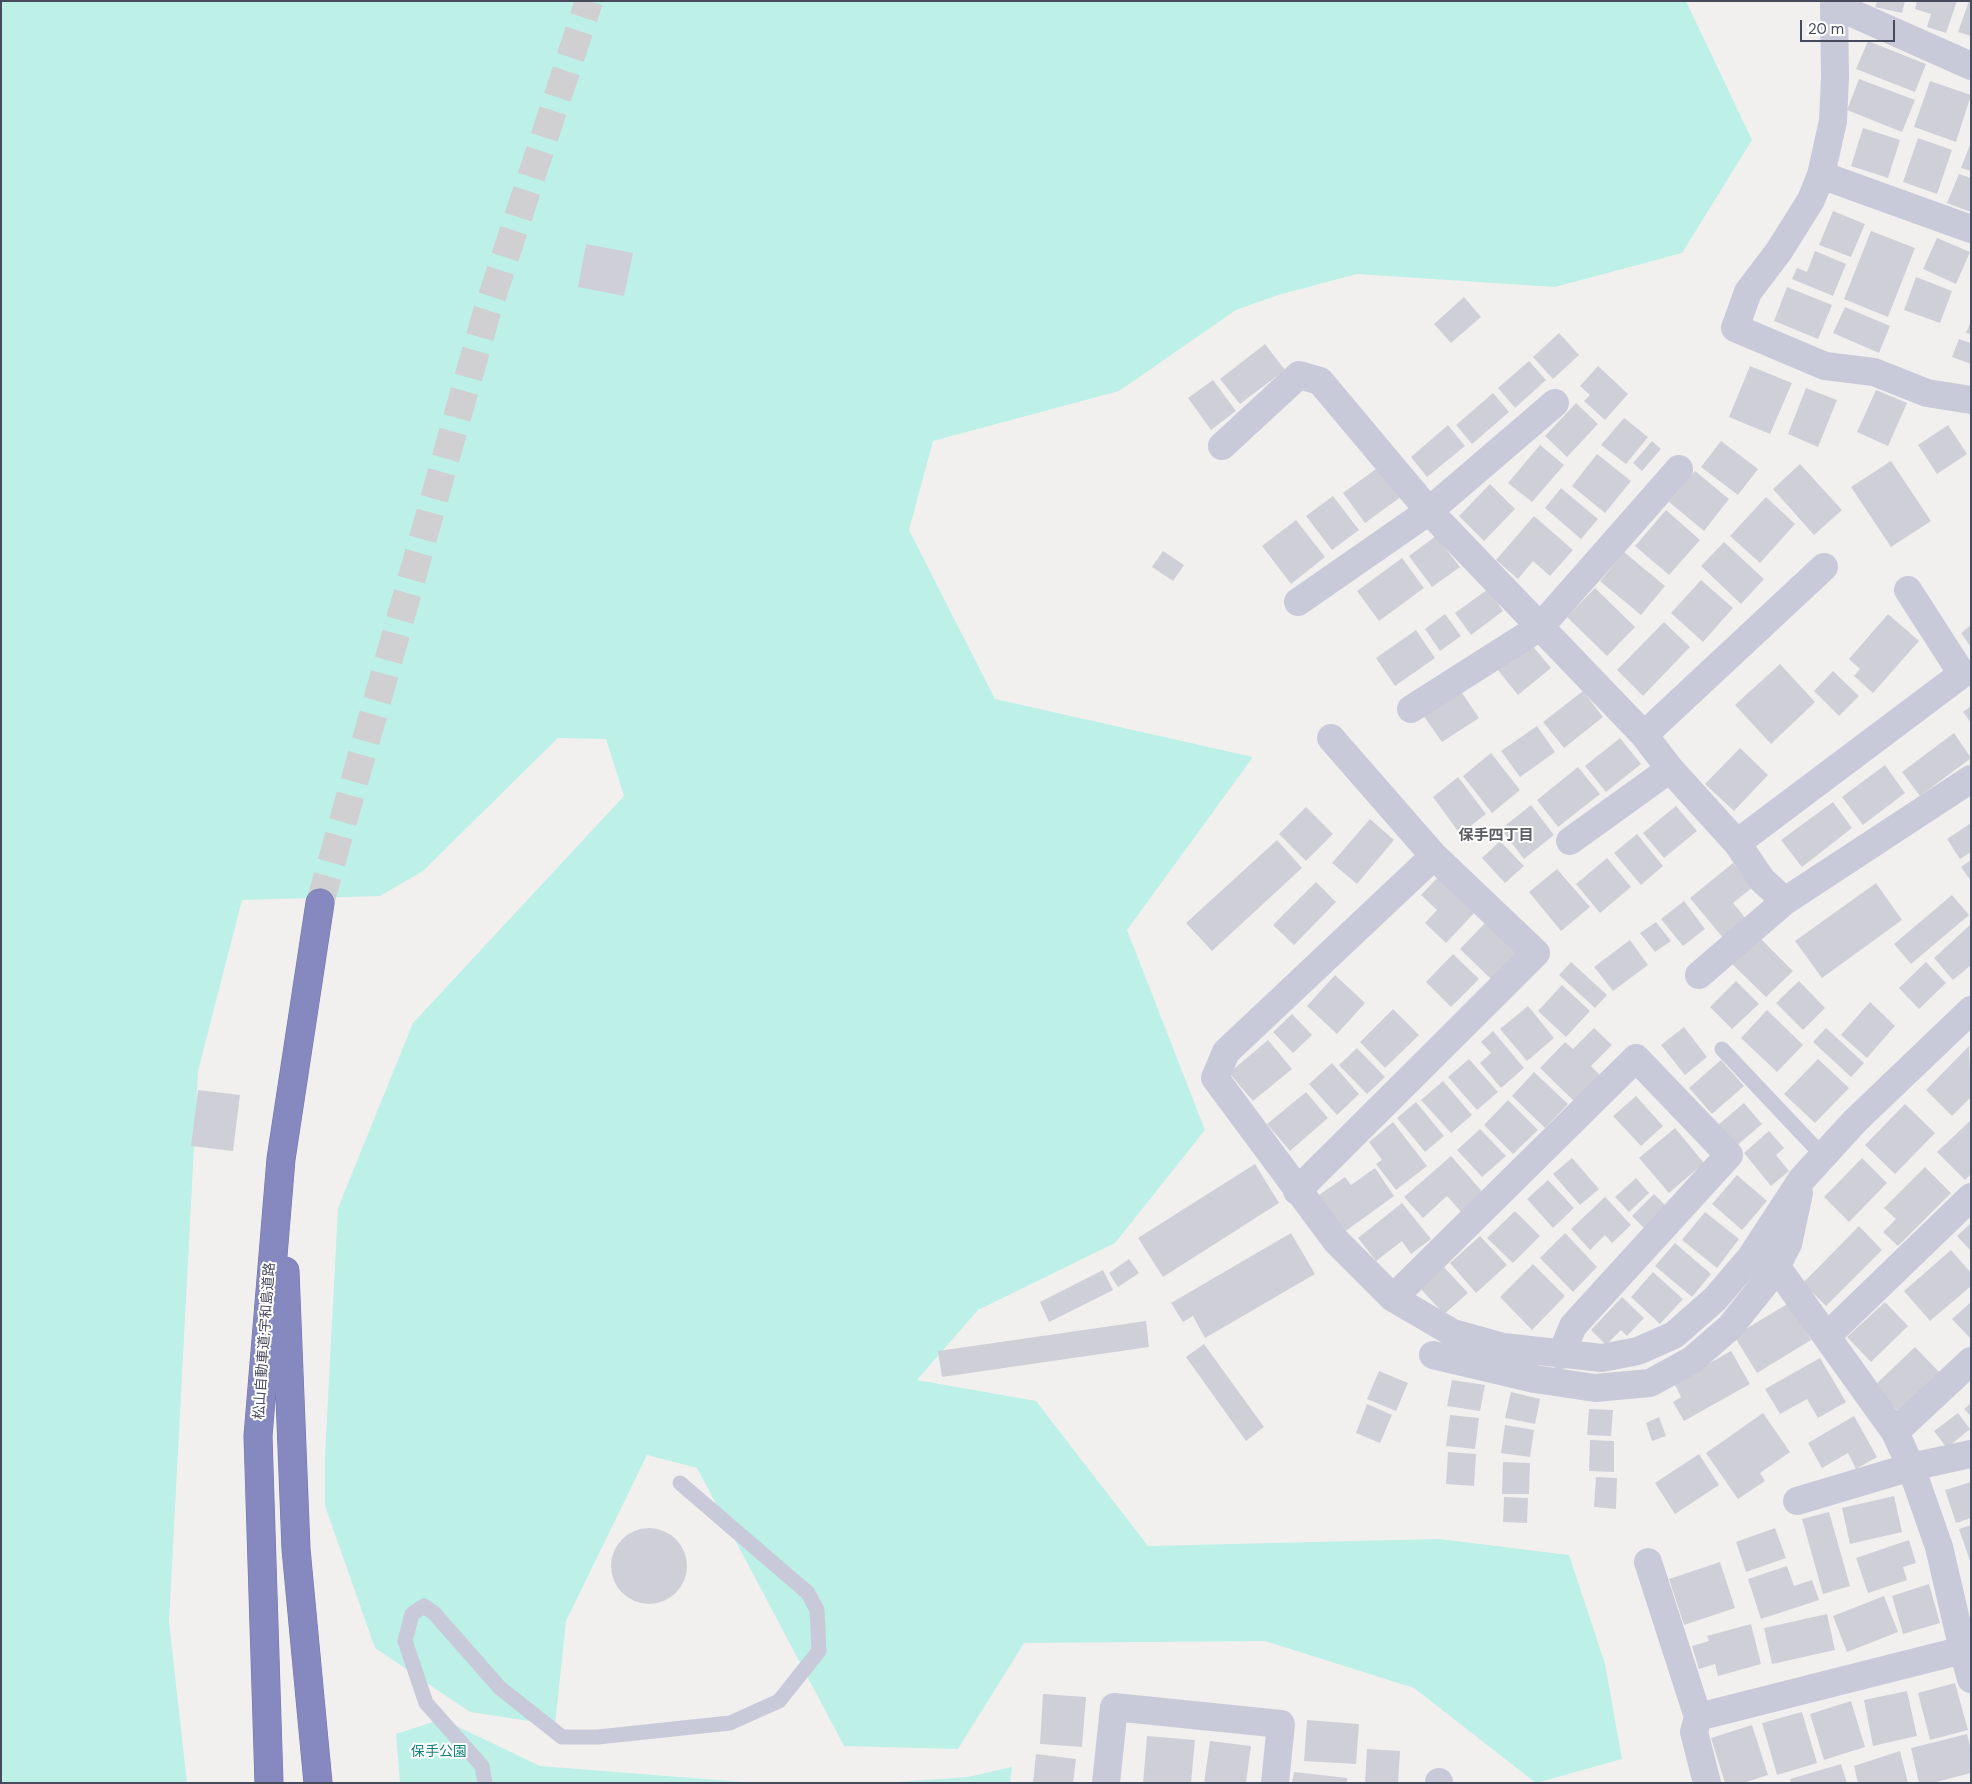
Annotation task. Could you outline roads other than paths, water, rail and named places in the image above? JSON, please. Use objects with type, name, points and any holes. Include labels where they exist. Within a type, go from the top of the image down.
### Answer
[{"type":"highway","name":"松山自動車道;宇和島道路","points":[[269,1783],[258,1436],[280,1159],[320,903]]},
{"type":"highway","points":[[280,1159],[296,1549],[318,1783]]},
{"type":"street","points":[[1971,66],[1834,3],[1835,77],[1833,121],[1821,175],[1811,200],[1784,244],[1748,292],[1735,328],[1825,366],[1874,372],[1927,393],[1971,400]]},
{"type":"street","points":[[1821,175],[1971,230]]},
{"type":"street","points":[[1222,446],[1299,375],[1320,381],[1429,511],[1644,734],[1670,769],[1737,843],[1762,880],[1785,901]]},
{"type":"street","points":[[1298,602],[1429,511],[1555,403]]},
{"type":"street","points":[[1411,709],[1540,627],[1679,469]]},
{"type":"street","points":[[1644,734],[1824,567]]},
{"type":"street","points":[[1737,843],[1962,674],[1908,590]]},
{"type":"street","points":[[1297,1191],[1536,953],[1434,856],[1331,738]]},
{"type":"street","points":[[1570,841],[1670,769]]},
{"type":"street","points":[[1699,975],[1785,901],[1971,779]]},
{"type":"street","points":[[1434,856],[1226,1052],[1215,1078],[1297,1191],[1336,1241],[1393,1298],[1453,1333],[1503,1347],[1561,1355],[1602,1358],[1638,1351],[1674,1335],[1715,1299],[1751,1256],[1802,1179],[1823,1156],[1862,1114],[1971,1010]]},
{"type":"street","points":[[1393,1298],[1636,1058],[1729,1156],[1574,1326],[1561,1355]]},
{"type":"street","points":[[1433,1355],[1534,1380],[1594,1388],[1650,1383],[1692,1360],[1730,1327],[1776,1266],[1788,1244],[1802,1179]]},
{"type":"street","points":[[1827,1336],[1971,1197]]},
{"type":"street","points":[[1776,1266],[1895,1432],[1911,1467],[1939,1547],[1967,1650],[1971,1679]]},
{"type":"street","points":[[1895,1432],[1971,1361]]},
{"type":"street","points":[[1797,1502],[1911,1467],[1971,1454]]},
{"type":"street","points":[[1648,1562],[1698,1717],[1694,1732],[1707,1783]]},
{"type":"street","points":[[1698,1717],[1967,1650]]},
{"type":"street","points":[[1106,1783],[1114,1707],[1281,1724],[1275,1783]]},
{"type":"lane","points":[[1722,1048],[1823,1156]]},
{"type":"lane","points":[[485,1783],[482,1766],[426,1703],[405,1641],[412,1614],[424,1606],[434,1613],[500,1688],[562,1737],[598,1737],[730,1723],[779,1701],[819,1651],[817,1610],[808,1593],[680,1483]]},
{"type":"tunnel","points":[[320,903],[486,315],[589,1]]},
{"type":"district","name":"保手四丁目","points":[[1496,836]]},
{"type":"park label","name":"保手公園","points":[[439,1752]]}]
